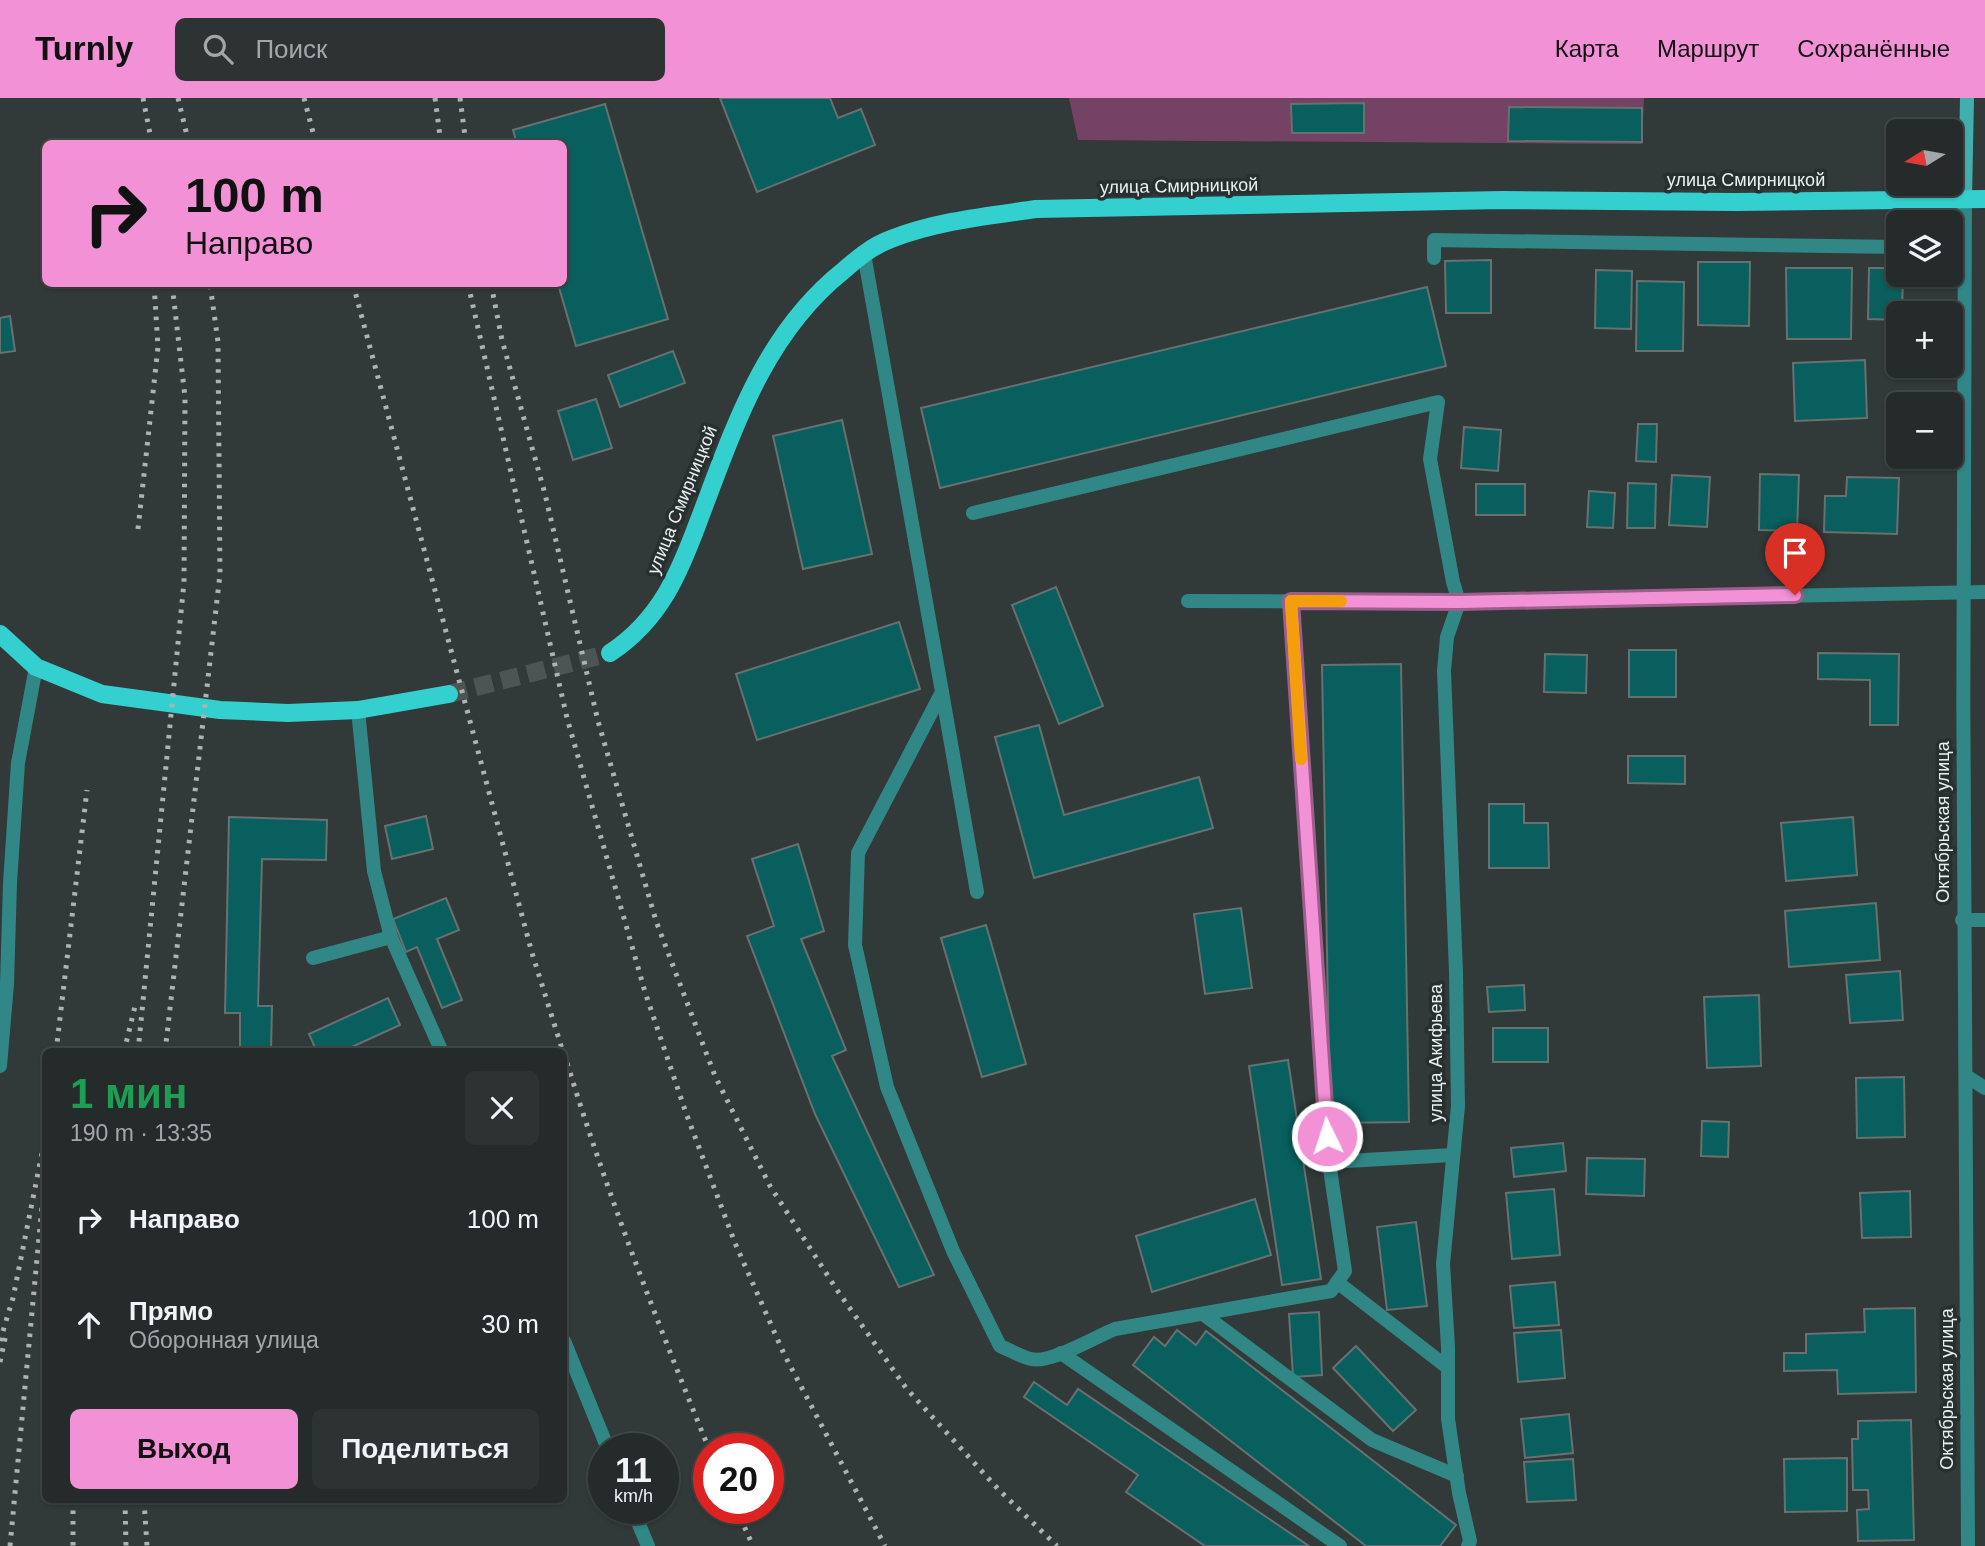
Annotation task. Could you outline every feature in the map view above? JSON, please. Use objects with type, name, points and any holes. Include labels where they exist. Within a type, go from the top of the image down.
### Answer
[{"type":"main road","name":"Октябрьская улица","points":[[1965,199],[1967,98]]},
{"type":"main road","name":"улица Смирницкой","points":[[610,653],[644,626],[664,599],[691,541],[752,388],[772,351],[799,312],[831,280],[864,254],[881,243],[913,232],[968,219],[1036,209],[1503,200],[1748,202],[1985,199]]},
{"type":"main road","points":[[0,634],[36,667],[102,694],[220,710],[288,713],[358,710],[449,694]]},
{"type":"street","name":"Октябрьская улица","points":[[1965,199],[1962,920],[1966,1076],[1968,1546]]},
{"type":"street","points":[[1434,258],[1434,240],[1886,247]]},
{"type":"street","points":[[864,254],[977,892]]},
{"type":"street","points":[[973,513],[1438,402],[1430,459],[1452,582],[1459,602]]},
{"type":"street","points":[[1188,601],[1459,602],[1985,592]]},
{"type":"street","points":[[942,692],[858,853],[855,945],[887,1087],[953,1251],[1000,1346],[1033,1360],[1073,1350],[1115,1329],[1331,1291],[1345,1271],[1329,1162],[1291,601]]},
{"type":"street","name":"улица Акифьева","points":[[1459,602],[1447,637],[1444,671],[1456,972],[1458,1106],[1443,1264],[1448,1419],[1470,1541],[1468,1546]]},
{"type":"street","points":[[0,1066],[7,984],[9,883],[18,763],[36,667]]},
{"type":"street","points":[[358,710],[374,871],[391,937],[440,1048]]},
{"type":"street","points":[[1962,920],[1985,920]]},
{"type":"street","points":[[313,958],[391,937]]},
{"type":"street","points":[[1966,1076],[1985,1088]]},
{"type":"street","points":[[1329,1162],[1453,1155]]},
{"type":"street","points":[[1337,1282],[1447,1367]]},
{"type":"street","points":[[1203,1314],[1372,1440],[1457,1476]]},
{"type":"street","points":[[567,1348],[601,1433]]},
{"type":"street","points":[[1061,1353],[1340,1546]]},
{"type":"street","points":[[639,1524],[648,1546]]},
{"type":"shaded area","points":[[1069,98],[1644,98],[1642,144],[1078,140]]},
{"type":"building","points":[[720,98],[830,98],[838,118],[861,109],[875,145],[757,192]]},
{"type":"building","points":[[1364,103],[1364,133],[1292,133],[1291,104]]},
{"type":"building","points":[[605,104],[668,319],[576,346],[559,287],[567,287],[567,140],[516,140],[513,130]]},
{"type":"building","points":[[1509,107],[1642,108],[1642,142],[1508,141]]},
{"type":"building","points":[[1491,260],[1491,313],[1446,313],[1445,261]]},
{"type":"building","points":[[1698,262],[1750,262],[1749,326],[1698,325]]},
{"type":"building","points":[[1786,268],[1852,268],[1851,339],[1787,339]]},
{"type":"building","points":[[1869,268],[1886,268],[1886,287],[1903,287],[1902,301],[1886,301],[1886,320],[1868,319]]},
{"type":"building","points":[[1596,270],[1632,271],[1631,329],[1595,328]]},
{"type":"building","points":[[1637,281],[1684,282],[1683,351],[1636,351]]},
{"type":"building","points":[[1427,287],[1446,366],[940,488],[921,408]]},
{"type":"building","points":[[10,316],[15,351],[0,353],[0,318]]},
{"type":"building","points":[[673,351],[685,383],[620,407],[608,375]]},
{"type":"building","points":[[1865,360],[1867,418],[1795,421],[1793,363]]},
{"type":"building","points":[[596,399],[612,448],[573,460],[558,411]]},
{"type":"building","points":[[842,420],[872,554],[803,569],[773,436]]},
{"type":"building","points":[[1638,424],[1657,424],[1656,462],[1636,461]]},
{"type":"building","points":[[1464,427],[1501,430],[1498,471],[1461,468]]},
{"type":"building","points":[[1760,474],[1799,475],[1797,531],[1759,530]]},
{"type":"building","points":[[1672,475],[1710,477],[1707,527],[1669,525]]},
{"type":"building","points":[[1847,477],[1899,478],[1897,534],[1824,532],[1825,496],[1846,496]]},
{"type":"building","points":[[1628,483],[1656,484],[1655,528],[1627,528]]},
{"type":"building","points":[[1476,484],[1525,484],[1525,515],[1476,515]]},
{"type":"building","points":[[1589,491],[1615,493],[1613,528],[1587,527]]},
{"type":"building","points":[[1056,587],[1103,706],[1059,724],[1012,605]]},
{"type":"building","points":[[899,622],[920,689],[757,740],[736,674]]},
{"type":"building","points":[[1629,650],[1676,650],[1676,697],[1629,697]]},
{"type":"building","points":[[1818,653],[1899,654],[1898,725],[1870,725],[1870,680],[1818,679]]},
{"type":"building","points":[[1545,654],[1587,655],[1586,693],[1544,692]]},
{"type":"building","points":[[1401,664],[1409,1122],[1330,1123],[1322,665]]},
{"type":"building","points":[[1039,725],[1064,815],[1199,777],[1213,828],[1034,878],[995,737]]},
{"type":"building","points":[[1628,756],[1685,756],[1685,784],[1628,783]]},
{"type":"building","points":[[1489,804],[1524,804],[1524,823],[1548,823],[1549,868],[1489,868]]},
{"type":"building","points":[[426,816],[433,849],[392,859],[385,826]]},
{"type":"building","points":[[229,817],[327,820],[326,860],[262,859],[258,1006],[272,1006],[271,1048],[240,1048],[240,1013],[225,1013]]},
{"type":"building","points":[[1853,817],[1857,875],[1786,881],[1781,823]]},
{"type":"building","points":[[798,844],[824,931],[801,939],[846,1050],[832,1056],[934,1275],[899,1287],[815,1114],[747,936],[774,926],[752,859]]},
{"type":"building","points":[[446,898],[459,930],[437,939],[462,1000],[442,1008],[417,947],[406,952],[393,919]]},
{"type":"building","points":[[1876,903],[1880,960],[1789,967],[1785,911]]},
{"type":"building","points":[[1241,908],[1252,988],[1205,994],[1194,914]]},
{"type":"building","points":[[986,925],[1026,1064],[982,1077],[941,938]]},
{"type":"building","points":[[1900,971],[1903,1020],[1850,1023],[1846,975]]},
{"type":"building","points":[[1524,985],[1525,1010],[1489,1012],[1487,987]]},
{"type":"building","points":[[1759,995],[1761,1066],[1707,1068],[1704,997]]},
{"type":"building","points":[[388,998],[400,1025],[350,1048],[315,1048],[309,1034]]},
{"type":"building","points":[[1493,1028],[1548,1028],[1548,1062],[1493,1062]]},
{"type":"building","points":[[1288,1060],[1321,1279],[1282,1285],[1249,1066]]},
{"type":"building","points":[[1904,1077],[1905,1137],[1857,1138],[1856,1078]]},
{"type":"building","points":[[1702,1121],[1729,1122],[1728,1157],[1701,1156]]},
{"type":"building","points":[[1563,1143],[1566,1171],[1514,1177],[1511,1148]]},
{"type":"building","points":[[1587,1158],[1645,1159],[1644,1196],[1586,1194]]},
{"type":"building","points":[[1554,1189],[1560,1255],[1512,1259],[1506,1193]]},
{"type":"building","points":[[1910,1191],[1911,1237],[1862,1238],[1860,1193]]},
{"type":"building","points":[[1255,1199],[1271,1255],[1152,1292],[1136,1236]]},
{"type":"building","points":[[1416,1222],[1427,1306],[1387,1310],[1377,1227]]},
{"type":"building","points":[[1555,1282],[1559,1325],[1514,1328],[1510,1286]]},
{"type":"building","points":[[1915,1308],[1916,1392],[1838,1394],[1837,1370],[1784,1371],[1784,1353],[1806,1353],[1806,1334],[1865,1332],[1864,1309]]},
{"type":"building","points":[[1319,1312],[1322,1375],[1293,1377],[1289,1314]]},
{"type":"building","points":[[1177,1330],[1196,1345],[1206,1331],[1456,1525],[1440,1546],[1366,1546],[1133,1365],[1154,1337],[1165,1346]]},
{"type":"building","points":[[1561,1330],[1565,1378],[1518,1382],[1514,1333]]},
{"type":"building","points":[[1356,1346],[1416,1410],[1393,1431],[1333,1368]]},
{"type":"building","points":[[1034,1382],[1067,1405],[1078,1389],[1309,1546],[1205,1546],[1126,1492],[1138,1475],[1024,1397]]},
{"type":"building","points":[[1569,1414],[1573,1453],[1525,1458],[1521,1419]]},
{"type":"building","points":[[1911,1420],[1914,1540],[1858,1541],[1857,1510],[1869,1509],[1868,1490],[1853,1490],[1852,1439],[1858,1439],[1858,1421]]},
{"type":"building","points":[[1847,1458],[1847,1511],[1785,1512],[1784,1459]]},
{"type":"building","points":[[1573,1459],[1576,1500],[1527,1502],[1524,1462]]},
{"type":"tunnel","points":[[449,694],[610,653]]},
{"type":"railway","points":[[143,98],[151,140]]},
{"type":"railway","points":[[178,98],[188,140]]},
{"type":"railway","points":[[304,98],[315,140]]},
{"type":"railway","points":[[435,98],[440,140]]},
{"type":"railway","points":[[460,98],[465,140]]},
{"type":"railway","points":[[138,529],[158,347],[154,287]]},
{"type":"railway","points":[[138,1048],[184,582],[185,397],[172,287]]},
{"type":"railway","points":[[165,1048],[220,574],[218,342],[210,287]]},
{"type":"railway","points":[[354,287],[532,953],[562,1048]]},
{"type":"railway","points":[[469,287],[567,718],[645,992],[686,1113],[735,1243],[784,1354],[885,1546]]},
{"type":"railway","points":[[492,287],[502,340],[545,494],[598,721],[656,921],[715,1076],[770,1186],[837,1290],[906,1388],[998,1489],[1057,1546]]},
{"type":"railway","points":[[56,1048],[87,790]]},
{"type":"railway","points":[[125,1048],[135,1006]]},
{"type":"railway","points":[[567,1062],[596,1154],[632,1253],[703,1433]]},
{"type":"railway","points":[[0,1341],[13,1298],[42,1153]]},
{"type":"railway","points":[[10,1546],[42,1206]]},
{"type":"railway","points":[[0,1362],[6,1334]]},
{"type":"railway","points":[[73,1503],[73,1546]]},
{"type":"railway","points":[[125,1503],[126,1546]]},
{"type":"railway","points":[[144,1503],[147,1546]]},
{"type":"railway","points":[[743,1524],[753,1546]]},
{"type":"slow traffic","points":[[1301,759],[1291,601],[1341,601]]},
{"type":"route","points":[[1327,1136],[1291,601],[1459,602],[1795,595]]}]
